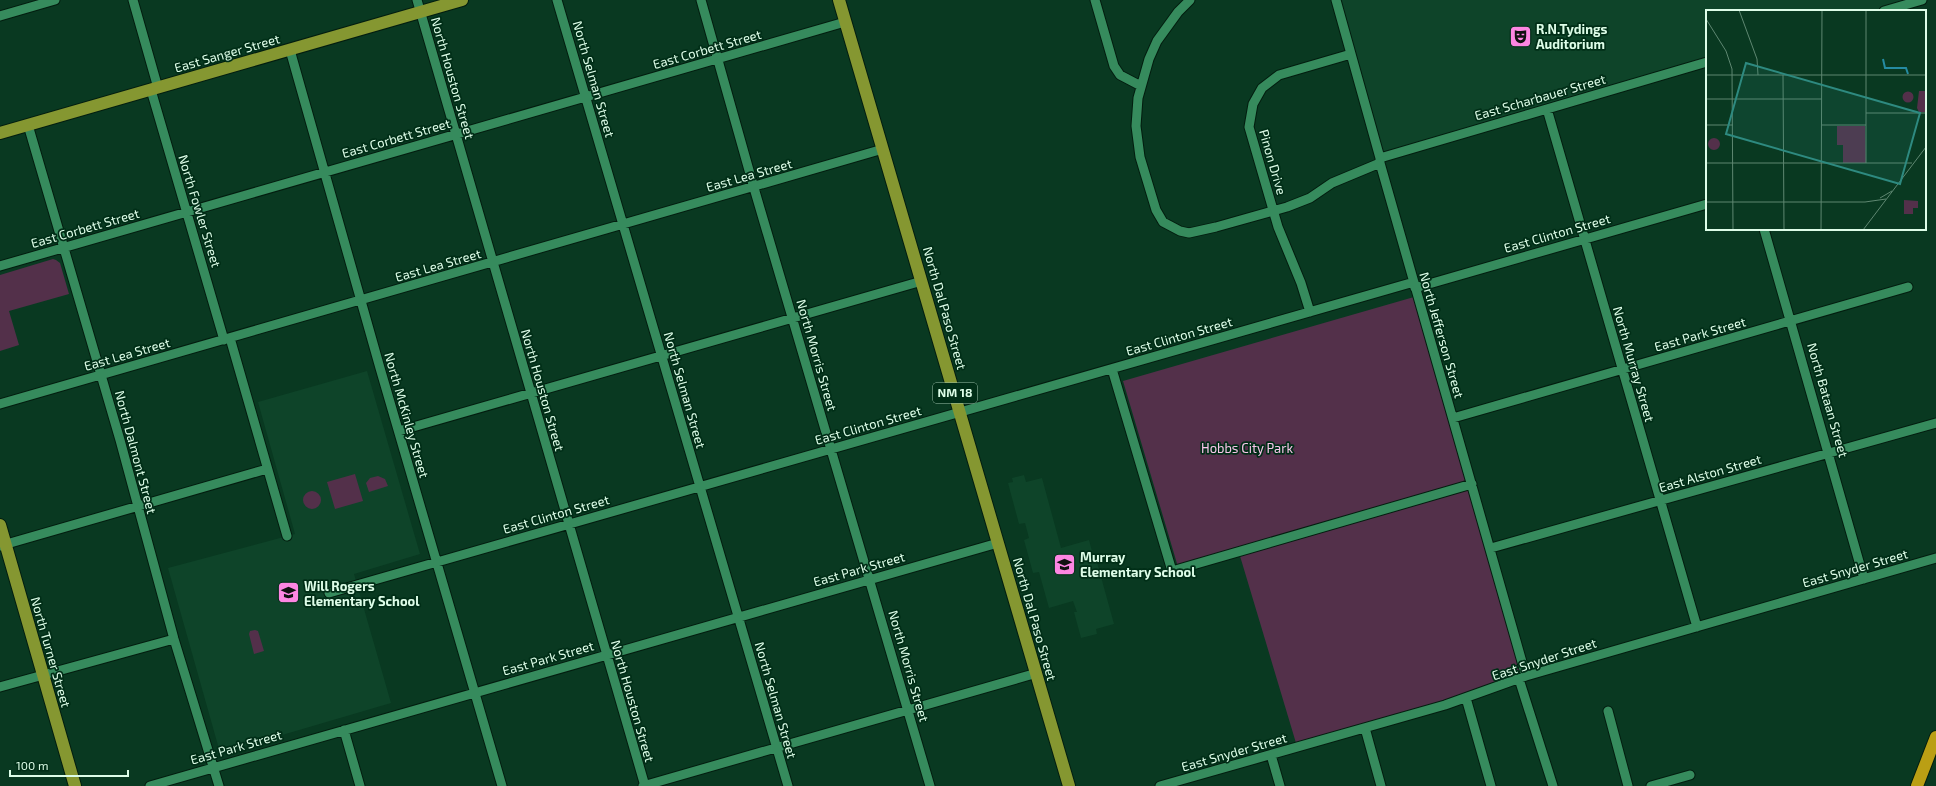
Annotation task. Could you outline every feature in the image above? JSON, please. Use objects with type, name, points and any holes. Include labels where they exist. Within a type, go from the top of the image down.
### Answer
[{"type":"highway","points":[[1917,786],[1936,737]]},
{"type":"main road","name":"East Sanger Street","points":[[0,133],[462,0]]},
{"type":"main road","name":"North Dal Paso Street","points":[[839,0],[1069,786]]},
{"type":"main road","points":[[0,128],[6,127],[14,129]]},
{"type":"main road","name":"North Turner Street","points":[[0,525],[3,546],[75,786]]},
{"type":"street","points":[[0,16],[55,0]]},
{"type":"street","name":"North Fowler Street","points":[[133,0],[154,89],[188,212],[287,536]]},
{"type":"street","name":"North Houston Street","points":[[417,0],[644,786]]},
{"type":"street","name":"North Selman Street","points":[[557,0],[788,786]]},
{"type":"street","name":"North Morris Street","points":[[701,0],[754,188],[930,786]]},
{"type":"street","points":[[1095,0],[1114,66],[1120,75],[1141,86]]},
{"type":"street","name":"East Scharbauer Street","points":[[1190,0],[1178,12],[1158,41],[1141,86],[1138,98],[1136,126],[1140,157],[1156,210],[1163,222],[1180,232],[1189,233],[1273,211],[1310,198],[1332,183],[1380,160],[1706,62]]},
{"type":"street","name":"North Jefferson Street","points":[[1336,0],[1414,285],[1490,548],[1553,786]]},
{"type":"street","points":[[1887,10],[1922,0]]},
{"type":"street","name":"East Corbett Street","points":[[0,266],[845,22]]},
{"type":"street","name":"North McKinley Street","points":[[290,50],[436,562],[502,786]]},
{"type":"street","name":"Pinon Drive","points":[[1310,312],[1301,283],[1273,211],[1250,127],[1252,104],[1262,88],[1279,75],[1351,54]]},
{"type":"street","name":"North Murray Street","points":[[1547,109],[1697,626]]},
{"type":"street","name":"North Dalmont Street","points":[[28,125],[101,375],[174,638],[219,786]]},
{"type":"street","name":"East Lea Street","points":[[0,404],[493,263],[622,224],[754,188],[883,149]]},
{"type":"street","name":"East Clinton Street","points":[[329,593],[1310,312],[1414,285],[1706,204]]},
{"type":"street","name":"North Bataan Street","points":[[1764,230],[1864,579]]},
{"type":"street","points":[[399,431],[922,281]]},
{"type":"street","name":"East Park Street","points":[[1453,418],[1908,287]]},
{"type":"street","points":[[1112,369],[1172,571],[1472,484]]},
{"type":"street","name":"East Alston Street","points":[[1490,548],[1936,423]]},
{"type":"street","points":[[3,546],[267,469]]},
{"type":"street","name":"East Park Street","points":[[150,786],[998,543]]},
{"type":"street","name":"East Snyder Street","points":[[1160,786],[1179,784],[1271,755],[1466,698],[1523,677],[1936,558]]},
{"type":"street","points":[[0,687],[174,638]]},
{"type":"street","points":[[644,786],[1037,673]]},
{"type":"street","points":[[1466,698],[1491,786]]},
{"type":"street","points":[[1608,711],[1628,786]]},
{"type":"street","points":[[1364,728],[1381,786]]},
{"type":"street","points":[[344,730],[360,786]]},
{"type":"street","points":[[1271,755],[1280,786]]},
{"type":"street","points":[[1651,786],[1690,775]]},
{"type":"shaded area","points":[[1335,0],[1923,0],[1888,10],[1706,10],[1706,63],[1380,158]]},
{"type":"shaded area","points":[[367,371],[420,554],[354,574],[391,703],[224,752],[219,749],[168,568],[295,534],[258,402]]},
{"type":"shaded area","name":"Murray Elementary School","points":[[1024,475],[1026,482],[1042,478],[1061,548],[1089,540],[1093,555],[1095,555],[1114,624],[1096,629],[1097,634],[1081,638],[1074,612],[1077,612],[1073,601],[1049,608],[1039,572],[1033,573],[1024,540],[1029,538],[1025,523],[1019,524],[1008,483],[1013,482],[1012,478]]},
{"type":"green space","points":[[53,259],[60,263],[69,294],[9,311],[19,345],[0,351],[0,275]]},
{"type":"green space","name":"Hobbs City Park","points":[[1414,297],[1470,476],[1461,484],[1468,482],[1524,674],[1435,704],[1296,743],[1240,556],[1178,567],[1123,381]]},
{"type":"green space","points":[[355,474],[363,501],[335,509],[327,482]]},
{"type":"green space","points":[[378,476],[385,479],[388,486],[369,492],[366,483],[370,478]]},
{"type":"green space","points":[[312,491],[318,494],[321,500],[318,506],[312,509],[306,506],[303,500],[306,494]]},
{"type":"green space","points":[[250,631],[258,631],[264,651],[254,654],[249,634]]},
{"type":"place","name":"R.N.Tydings Auditorium","points":[[1521,36]]},
{"type":"place","name":"Murray Elementary School","points":[[1064,564]]},
{"type":"place","name":"Will Rogers Elementary School","points":[[289,593]]}]
